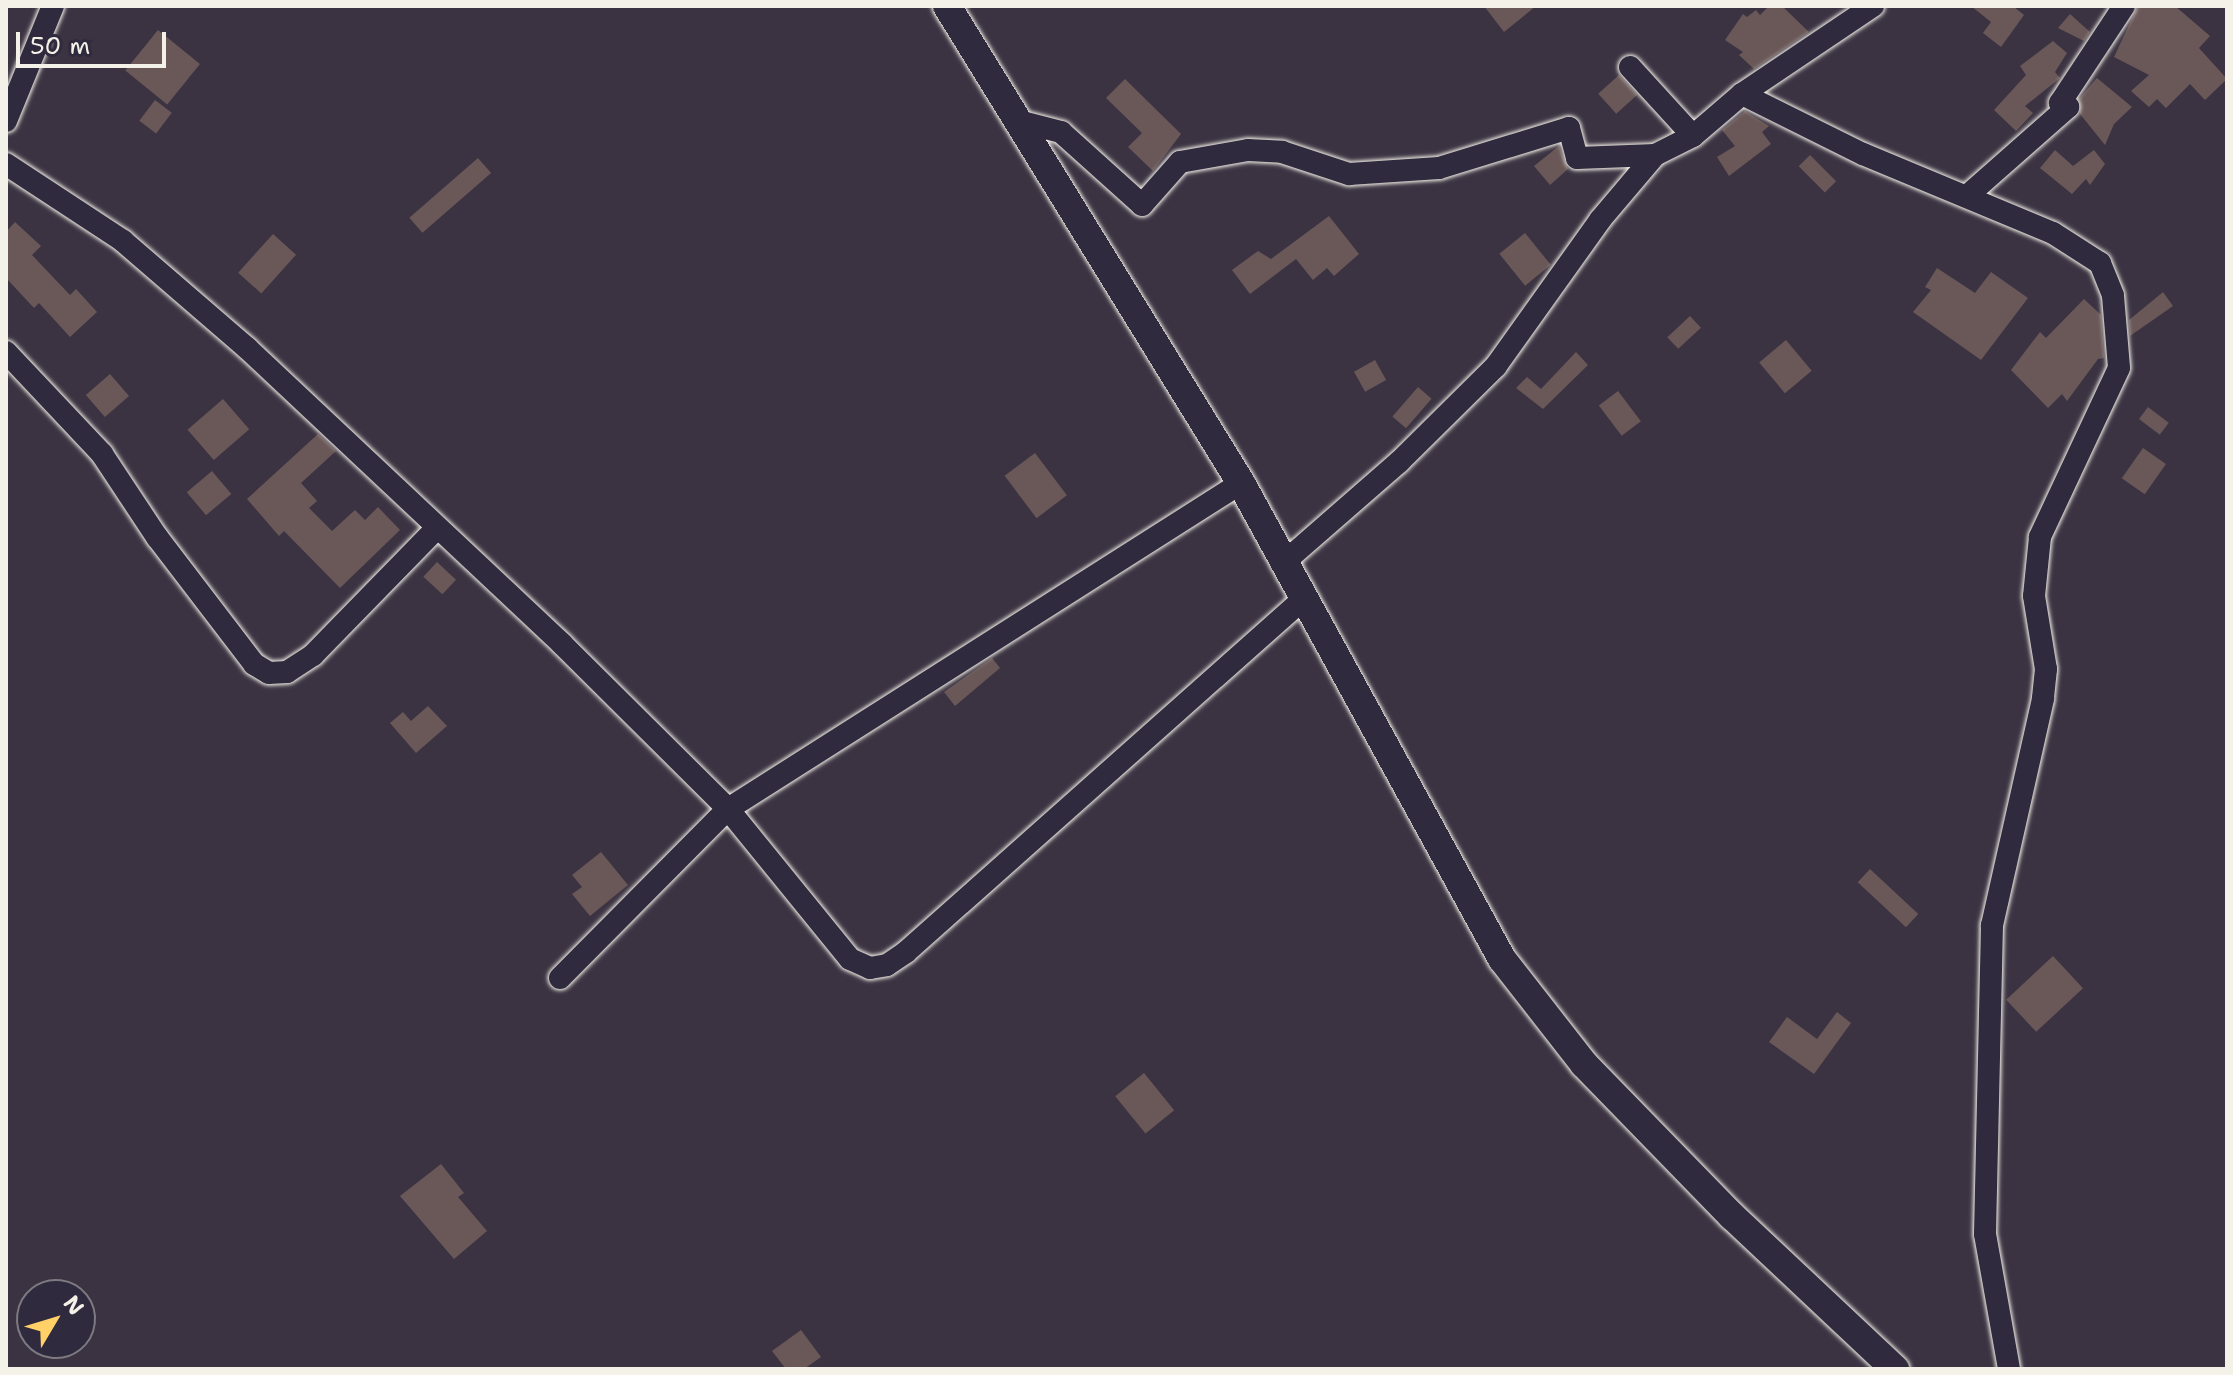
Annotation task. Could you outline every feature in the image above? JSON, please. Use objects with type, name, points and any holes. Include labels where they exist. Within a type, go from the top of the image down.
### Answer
[{"type":"street","points":[[6,121],[53,6]]},
{"type":"street","points":[[947,6],[1014,120],[1241,483],[1282,564],[1511,971],[1594,1075],[1732,1216],[1895,1369]]},
{"type":"street","points":[[1967,196],[2068,107],[2060,103],[2124,6]]},
{"type":"street","points":[[1282,564],[1399,462],[1496,366],[1600,220],[1655,155],[1693,136],[1742,94],[1865,8]]},
{"type":"street","points":[[1630,67],[1693,136]]},
{"type":"street","points":[[1742,94],[1863,154],[2053,233],[2100,263],[2113,296],[2119,368],[2107,403],[2040,537],[2034,596],[2046,669],[2043,699],[1992,925],[1985,1234],[2009,1369]]},
{"type":"street","points":[[1014,120],[1061,132],[1142,205],[1180,162],[1248,150],[1282,152],[1349,174],[1439,168],[1569,128],[1577,158],[1655,155]]},
{"type":"street","points":[[6,164],[123,241],[247,348],[436,529],[562,644],[728,809],[850,959],[870,968],[887,965],[1302,600]]},
{"type":"street","points":[[6,352],[102,454],[157,537],[254,664],[269,673],[287,672],[313,655],[436,529]]},
{"type":"street","points":[[560,978],[728,809],[1241,483]]},
{"type":"building","points":[[1484,6],[1536,6],[1504,32]]},
{"type":"building","points":[[1769,6],[1782,6],[1809,32],[1754,69],[1739,55],[1743,52],[1725,40],[1743,14],[1747,17],[1756,10],[1760,15]]},
{"type":"building","points":[[1971,6],[2013,6],[2024,15],[2001,47],[1983,33],[1991,22]]},
{"type":"building","points":[[2138,6],[2175,6],[2210,36],[2199,48],[2227,79],[2205,100],[2190,84],[2166,108],[2157,99],[2149,107],[2131,91],[2149,75],[2114,57]]},
{"type":"building","points":[[2070,14],[2090,32],[2084,41],[2058,28]]},
{"type":"building","points":[[158,30],[200,64],[167,104],[125,70]]},
{"type":"building","points":[[2053,41],[2067,53],[2055,72],[2060,78],[2025,106],[2033,113],[2016,131],[1994,110],[2026,75],[2020,66]]},
{"type":"building","points":[[1619,75],[1637,95],[1616,114],[1598,94]]},
{"type":"building","points":[[2097,78],[2132,107],[2114,124],[2105,145],[2080,114],[2079,99]]},
{"type":"building","points":[[1125,79],[1181,134],[1153,171],[1128,147],[1142,133],[1106,98]]},
{"type":"building","points":[[155,100],[172,113],[156,133],[139,121]]},
{"type":"building","points":[[1745,111],[1769,126],[1762,132],[1771,144],[1729,176],[1717,157],[1735,146],[1722,130]]},
{"type":"building","points":[[1559,146],[1568,169],[1550,185],[1534,166]]},
{"type":"building","points":[[2055,150],[2073,166],[2094,150],[2105,164],[2090,185],[2086,179],[2072,194],[2040,168]]},
{"type":"building","points":[[1810,155],[1836,181],[1825,192],[1799,166]]},
{"type":"building","points":[[478,158],[491,173],[422,233],[409,218]]},
{"type":"building","points":[[1329,216],[1359,254],[1334,276],[1327,268],[1313,280],[1296,259],[1250,294],[1232,270],[1258,251],[1271,259]]},
{"type":"building","points":[[15,222],[41,246],[32,255],[70,295],[76,289],[97,312],[70,337],[39,303],[34,308],[6,278],[6,232]]},
{"type":"building","points":[[1525,233],[1551,265],[1525,286],[1499,254]]},
{"type":"building","points":[[273,234],[296,255],[261,293],[238,273]]},
{"type":"building","points":[[1937,268],[1975,293],[1991,272],[2028,298],[1981,360],[1913,312],[1931,290],[1925,287]]},
{"type":"building","points":[[2163,292],[2173,306],[2130,336],[2129,320]]},
{"type":"building","points":[[2084,299],[2101,315],[2104,358],[2098,359],[2067,401],[2062,394],[2048,408],[2011,370],[2040,332],[2046,338]]},
{"type":"building","points":[[1690,316],[1701,328],[1678,349],[1667,337]]},
{"type":"building","points":[[1786,340],[1812,371],[1785,393],[1759,362]]},
{"type":"building","points":[[1576,352],[1588,365],[1543,409],[1516,388],[1527,377],[1541,389]]},
{"type":"building","points":[[1375,360],[1386,380],[1365,392],[1354,372]]},
{"type":"building","points":[[110,374],[129,396],[105,417],[86,395]]},
{"type":"building","points":[[1418,387],[1432,399],[1406,428],[1392,416]]},
{"type":"building","points":[[1618,391],[1641,421],[1622,436],[1599,405]]},
{"type":"building","points":[[223,399],[249,429],[214,460],[188,430]]},
{"type":"building","points":[[2148,407],[2169,423],[2160,435],[2139,419]]},
{"type":"building","points":[[318,434],[336,451],[301,483],[317,501],[309,508],[332,531],[355,510],[365,520],[378,507],[400,530],[340,588],[284,531],[279,536],[247,499]]},
{"type":"building","points":[[2143,448],[2166,464],[2145,494],[2122,478]]},
{"type":"building","points":[[1035,453],[1067,495],[1037,518],[1005,476]]},
{"type":"building","points":[[212,471],[231,494],[206,515],[187,492]]},
{"type":"building","points":[[437,562],[456,580],[442,594],[423,577]]},
{"type":"building","points":[[992,658],[1000,668],[955,706],[944,692]]},
{"type":"building","points":[[428,706],[447,726],[416,753],[390,723],[403,712],[411,721]]},
{"type":"building","points":[[601,852],[628,885],[590,916],[572,894],[582,887],[572,875]]},
{"type":"building","points":[[1870,869],[1918,914],[1906,927],[1858,882]]},
{"type":"building","points":[[2053,956],[2083,988],[2036,1032],[2006,1000]]},
{"type":"building","points":[[1837,1012],[1851,1023],[1814,1074],[1769,1042],[1787,1017],[1817,1039]]},
{"type":"building","points":[[1144,1073],[1174,1110],[1145,1134],[1115,1096]]},
{"type":"building","points":[[441,1164],[464,1193],[458,1197],[487,1231],[454,1259],[400,1196]]},
{"type":"building","points":[[801,1330],[821,1357],[804,1369],[786,1369],[772,1351]]}]
